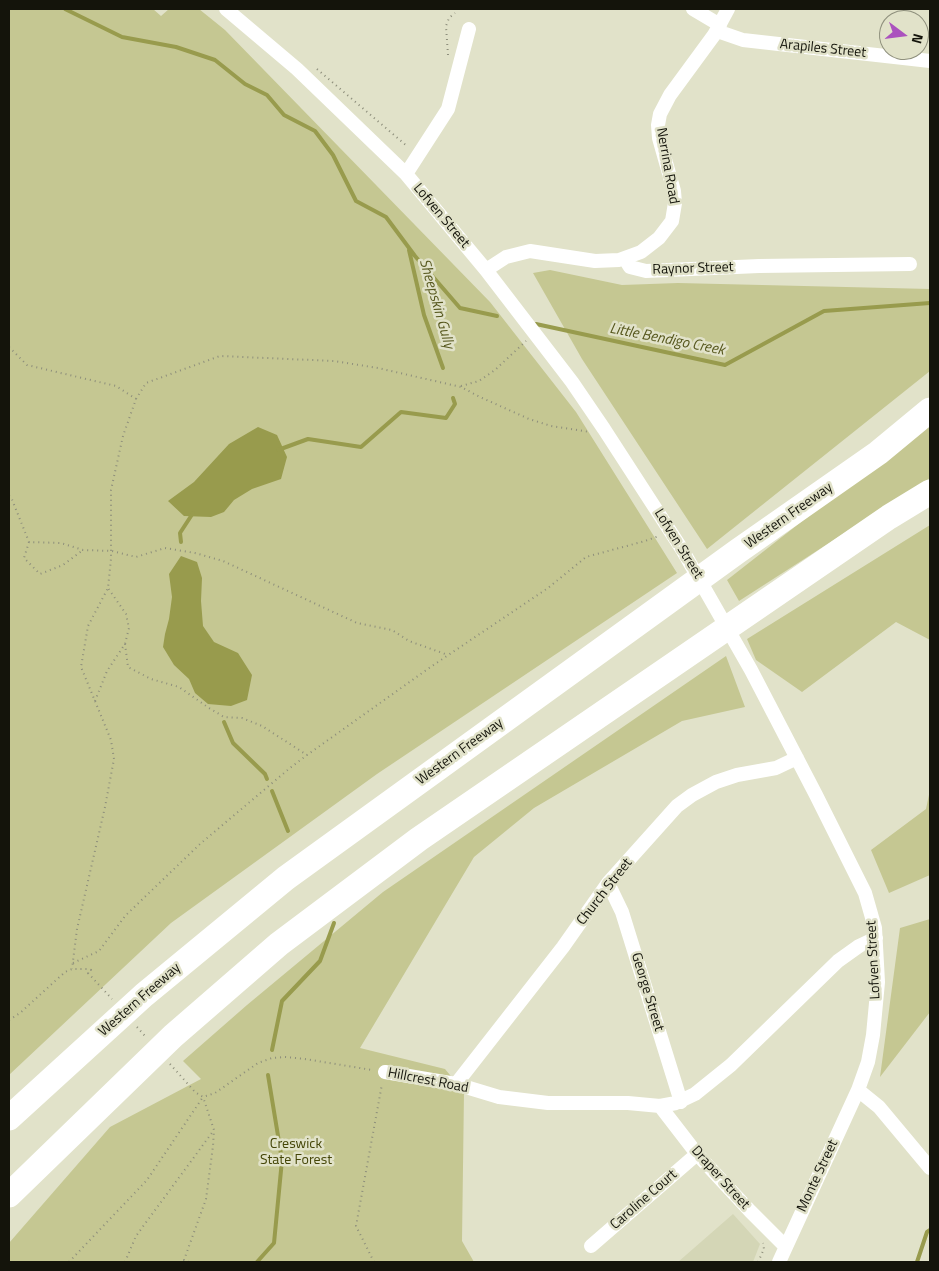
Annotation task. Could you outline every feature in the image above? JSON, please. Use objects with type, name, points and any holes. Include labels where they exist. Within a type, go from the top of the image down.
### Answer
[{"type":"highway","name":"Western Freeway","points":[[9,1118],[144,995],[286,878],[738,551],[878,453],[930,410]]},
{"type":"highway","points":[[9,1195],[173,1036],[280,944],[419,839],[889,517],[930,492]]},
{"type":"street","name":"Lofven Street","points":[[226,9],[297,68],[406,174],[486,270],[534,332],[604,429],[683,551],[751,670],[865,893],[874,922],[878,982],[875,1024],[868,1062],[858,1090]]},
{"type":"street","name":"Arapiles Street","points":[[694,9],[719,28],[743,40],[879,54]]},
{"type":"street","name":"Nerrina Road","points":[[625,259],[653,244],[672,221],[675,198],[658,138],[660,114],[670,94],[719,28],[728,9]]},
{"type":"street","points":[[406,174],[448,109],[469,29]]},
{"type":"street","points":[[486,270],[506,257],[530,252],[595,261],[625,259]]},
{"type":"street","name":"Raynor Street","points":[[625,259],[632,268],[646,271],[759,266],[910,264]]},
{"type":"street","name":"Church Street","points":[[456,1084],[568,941],[608,883],[677,806],[709,785],[722,780],[776,768],[797,758]]},
{"type":"street","name":"George Street","points":[[608,883],[622,912],[682,1102]]},
{"type":"street","name":"Hillcrest Road","points":[[384,1072],[456,1084],[499,1096],[548,1103],[628,1103],[660,1106],[682,1102],[731,1065],[842,958],[858,946],[876,938]]},
{"type":"street","points":[[858,1090],[880,1107],[930,1168]]},
{"type":"street","name":"Monte Street","points":[[779,1262],[858,1090]]},
{"type":"street","name":"Draper Street","points":[[660,1106],[697,1154],[750,1211],[786,1246]]},
{"type":"street","name":"Caroline Court","points":[[591,1246],[697,1154]]},
{"type":"path","points":[[448,58],[446,26],[449,18],[455,13]]},
{"type":"path","points":[[313,65],[410,149],[416,158]]},
{"type":"path","points":[[461,387],[479,381],[495,370],[534,332]]},
{"type":"path","points":[[9,347],[28,365],[116,386],[136,399]]},
{"type":"path","points":[[72,969],[77,929],[106,807],[114,759],[111,740],[82,667],[88,626],[108,588],[112,551],[111,490],[123,436],[136,399],[146,384],[220,356],[334,361],[378,368],[461,387],[503,408],[551,426],[592,433],[604,429]]},
{"type":"path","points":[[9,496],[29,542],[24,558],[40,574],[63,566],[83,550]]},
{"type":"path","points":[[73,963],[99,952],[125,916],[200,844],[307,755],[448,655],[548,588],[586,557],[645,541],[670,530]]},
{"type":"path","points":[[29,542],[61,543],[83,550],[112,551],[136,557],[165,548],[195,553],[223,562],[357,623],[392,630],[409,641],[448,655]]},
{"type":"path","points":[[94,701],[107,671],[125,644],[129,628],[126,614],[108,588]]},
{"type":"path","points":[[125,644],[128,667],[151,679],[179,687],[224,716],[242,718],[262,726],[307,755]]},
{"type":"path","points":[[9,1020],[20,1013],[65,972],[72,969],[89,969],[88,973],[114,1002]]},
{"type":"path","points":[[134,1024],[146,1038]]},
{"type":"path","name":"Hillcrest Road","points":[[203,1097],[215,1093],[258,1063],[278,1058],[316,1060],[384,1072]]},
{"type":"path","points":[[166,1059],[191,1088],[203,1097],[214,1130],[206,1199],[184,1260],[189,1262]]},
{"type":"path","points":[[374,1262],[356,1226],[384,1072]]},
{"type":"path","points":[[69,1262],[147,1180],[203,1097]]},
{"type":"path","points":[[125,1262],[136,1236],[159,1202],[214,1130]]},
{"type":"path","points":[[758,1262],[764,1249],[762,1241]]},
{"type":"shaded area","points":[[258,427],[277,435],[287,457],[281,479],[252,489],[234,500],[224,512],[211,517],[184,516],[168,501],[194,482],[229,444]]},
{"type":"shaded area","points":[[181,556],[197,562],[202,578],[203,626],[214,642],[238,653],[252,675],[247,700],[231,706],[208,704],[195,693],[189,679],[174,665],[163,647],[172,597],[169,574]]},
{"type":"shaded area","points":[[733,1214],[760,1244],[753,1262],[678,1262]]},
{"type":"green space","points":[[9,9],[153,9],[161,16],[169,9],[199,9],[225,30],[490,302],[576,412],[677,573],[377,774],[171,923],[9,1075]]},
{"type":"green space","points":[[550,270],[622,285],[678,283],[930,289],[930,371],[707,549],[582,359],[533,273]]},
{"type":"green space","points":[[930,421],[930,478],[739,601],[727,580]]},
{"type":"green space","points":[[930,525],[930,640],[896,622],[802,692],[756,660],[747,639]]},
{"type":"green space","name":"Creswick State Forest","points":[[726,656],[745,707],[682,721],[534,808],[474,857],[360,1048],[445,1069],[464,1092],[462,1241],[474,1262],[9,1262],[9,1243],[110,1127],[201,1079],[183,1061],[247,1005],[383,892]]},
{"type":"green space","points":[[930,790],[930,875],[889,893],[871,850],[926,809]]},
{"type":"green space","points":[[930,919],[930,1012],[880,1077],[900,928]]},
{"type":"waterway","name":"Little Bendigo Creek","points":[[65,9],[122,37],[176,47],[215,60],[245,84],[267,95],[284,115],[315,131],[333,155],[356,201],[386,217],[415,256],[460,308],[497,316]]},
{"type":"waterway","name":"Sheepskin Gully","points":[[409,250],[424,315],[443,368]]},
{"type":"waterway","name":"Little Bendigo Creek","points":[[536,324],[725,365],[824,311],[930,303]]},
{"type":"waterway","name":"Sheepskin Gully","points":[[278,450],[308,439],[361,447],[401,412],[446,418],[455,404],[453,398]]},
{"type":"waterway","name":"Sheepskin Gully","points":[[181,542],[180,533],[193,513]]},
{"type":"waterway","name":"Sheepskin Gully","points":[[224,722],[233,743],[265,774],[267,779]]},
{"type":"waterway","name":"Sheepskin Gully","points":[[272,791],[288,831]]},
{"type":"waterway","name":"Sheepskin Gully","points":[[272,1050],[282,1001],[320,961],[334,923]]},
{"type":"waterway","name":"Sheepskin Gully","points":[[257,1262],[274,1243],[282,1160],[268,1075]]},
{"type":"waterway","points":[[917,1262],[927,1232],[930,1230]]}]
